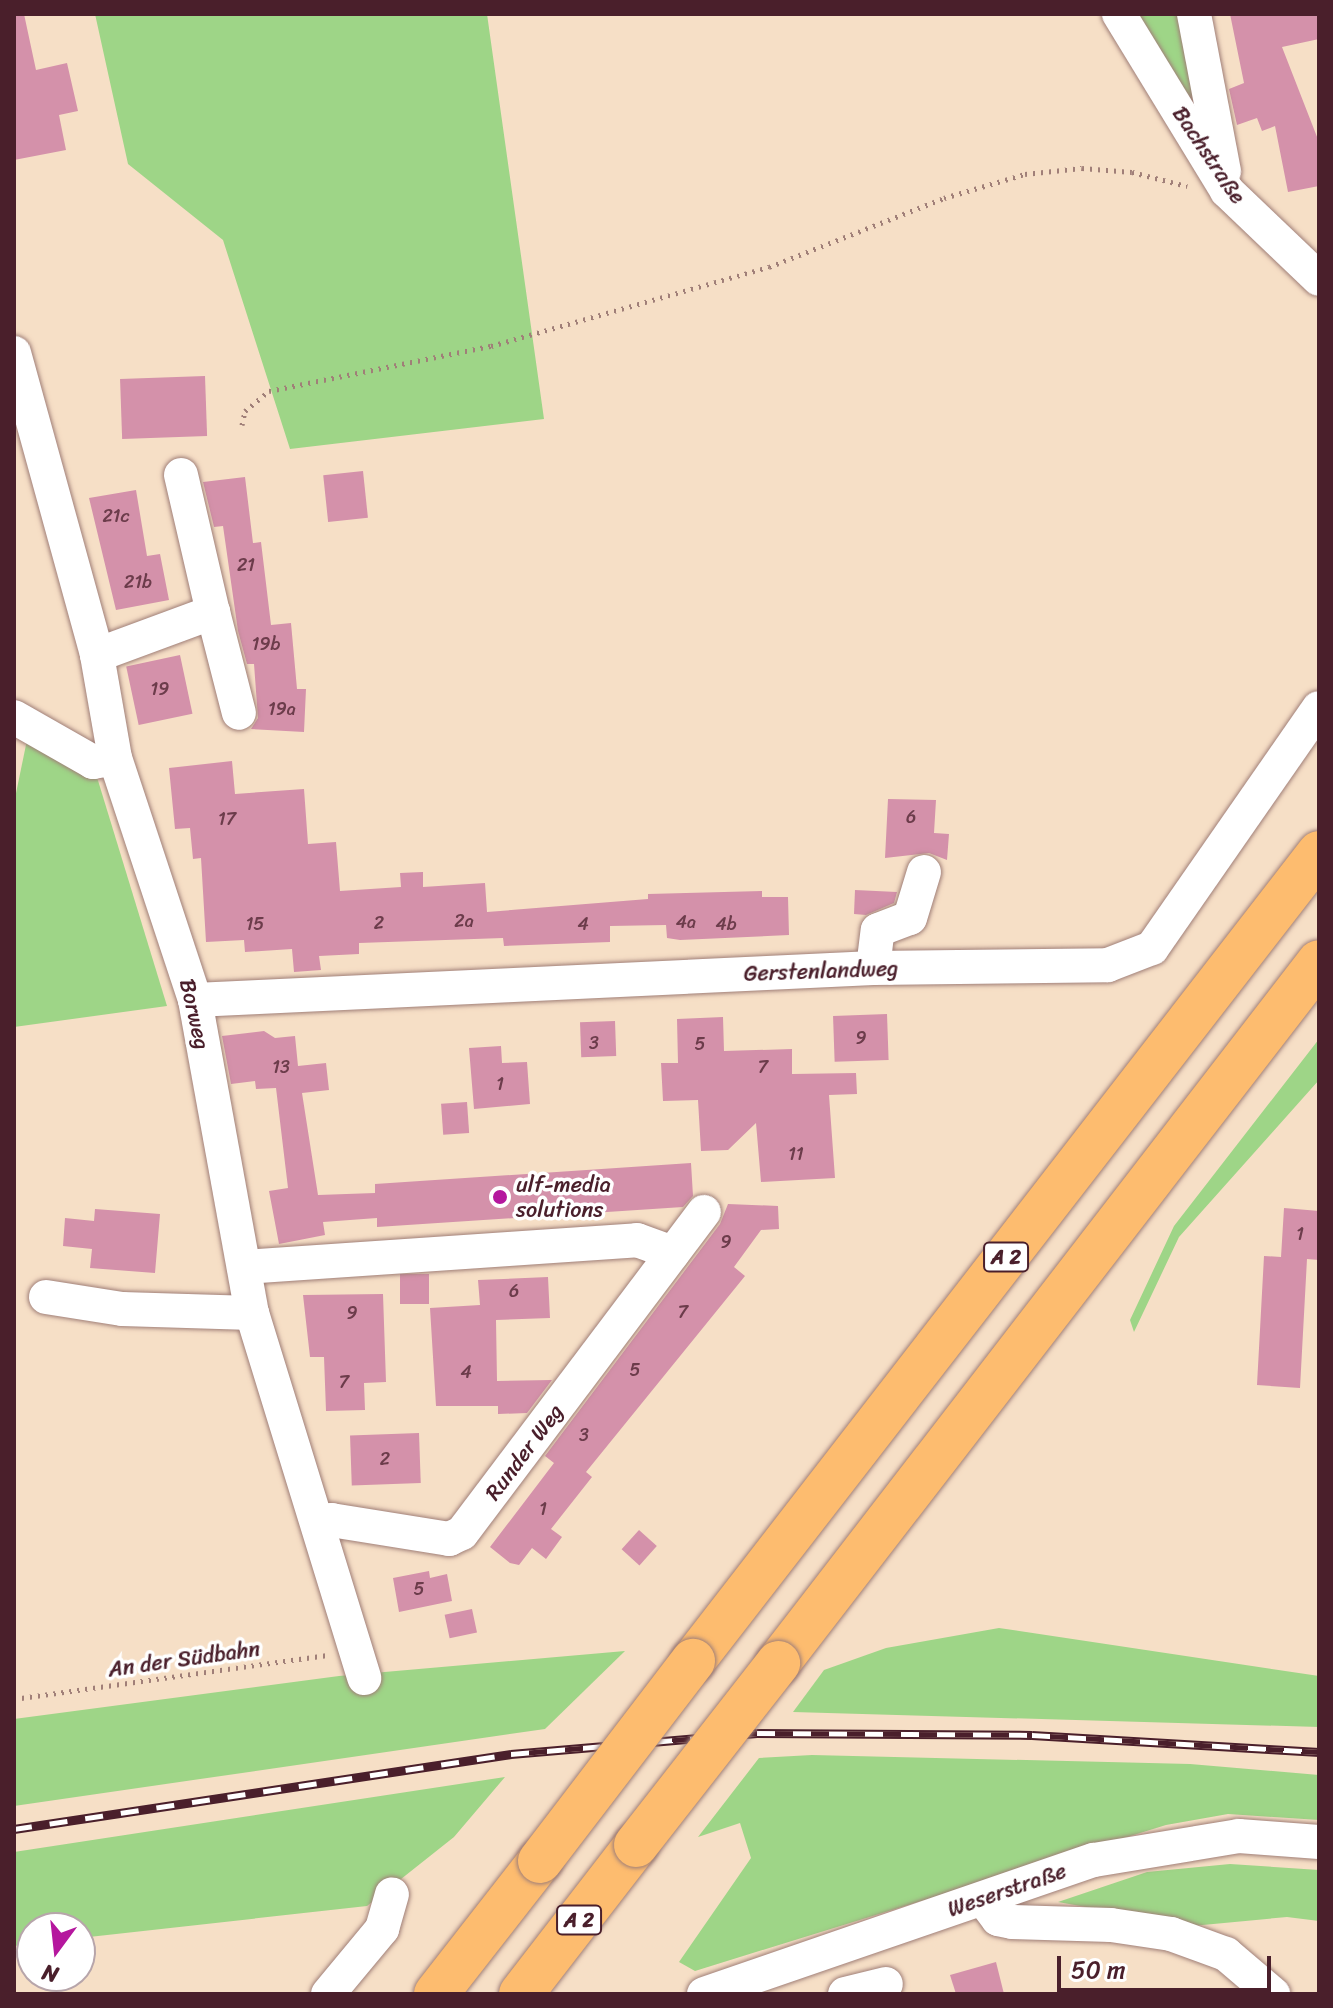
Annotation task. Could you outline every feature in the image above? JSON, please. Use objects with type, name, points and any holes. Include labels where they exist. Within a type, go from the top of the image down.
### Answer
[{"type":"highway","name":"A 2","points":[[436,1994],[1319,853]]},
{"type":"highway","name":"A 2","points":[[521,1994],[1319,962]]},
{"type":"street","name":"Bachstraße","points":[[1119,14],[1211,190],[1319,279]]},
{"type":"street","points":[[1194,14],[1211,190]]},
{"type":"street","name":"Borweg","points":[[14,353],[97,655],[115,758],[195,1000],[252,1313],[362,1665]]},
{"type":"street","points":[[181,475],[239,713]]},
{"type":"street","points":[[97,655],[213,612]]},
{"type":"street","name":"Gerstenlandweg","points":[[195,1000],[873,968],[1108,965],[1152,948],[1319,708]]},
{"type":"street","points":[[14,717],[93,762],[115,758]]},
{"type":"street","points":[[873,968],[878,930],[910,918],[924,872]]},
{"type":"street","name":"Runder Weg","points":[[319,1524],[331,1520],[449,1539],[462,1533],[704,1212]]},
{"type":"street","points":[[244,1267],[637,1240],[673,1253]]},
{"type":"street","points":[[46,1297],[122,1309],[252,1313]]},
{"type":"street","name":"Weserstraße","points":[[704,1994],[1094,1860],[1176,1843],[1239,1836],[1319,1842]]},
{"type":"street","points":[[328,1994],[382,1929],[392,1894]]},
{"type":"street","points":[[983,1899],[988,1911],[1012,1922],[1111,1925],[1171,1934],[1226,1954],[1273,1994]]},
{"type":"street","points":[[845,1994],[886,1984]]},
{"type":"path","points":[[242,425],[245,411],[269,391],[491,346],[769,267],[944,198],[1025,174],[1082,168],[1132,172],[1211,190]]},
{"type":"path","name":"An der Südbahn","points":[[14,1699],[362,1665]]},
{"type":"green space","points":[[95,14],[487,14],[544,419],[290,449],[223,240],[128,164]]},
{"type":"green space","points":[[1124,14],[1185,14],[1215,167]]},
{"type":"green space","points":[[27,740],[96,774],[167,1006],[14,1027],[14,803]]},
{"type":"green space","points":[[1319,1039],[1319,1080],[1179,1237],[1134,1332],[1130,1320],[1174,1226]]},
{"type":"green space","points":[[999,1628],[1319,1676],[1319,1727],[793,1712],[824,1670],[886,1648]]},
{"type":"green space","points":[[625,1651],[545,1729],[14,1806],[14,1719],[339,1676]]},
{"type":"green space","points":[[812,1755],[1190,1764],[1319,1775],[1319,1820],[1228,1814],[1166,1825],[695,1971],[679,1962],[751,1858],[740,1823],[698,1837],[759,1758]]},
{"type":"green space","points":[[505,1777],[454,1837],[367,1906],[96,1936],[96,1912],[16,1912],[14,1946],[14,1852]]},
{"type":"green space","points":[[1230,1864],[1319,1870],[1319,1921],[1287,1917],[1192,1926],[1058,1902],[1147,1872]]},
{"type":"building","points":[[14,14],[24,14],[36,70],[67,63],[78,111],[59,115],[66,150],[14,160]]},
{"type":"building","points":[[1230,14],[1319,14],[1319,39],[1282,47],[1319,142],[1319,186],[1288,192],[1275,126],[1262,131],[1257,118],[1237,125],[1229,89],[1244,83]]},
{"type":"building","points":[[205,376],[207,436],[122,439],[120,379]]},
{"type":"building","points":[[363,471],[368,518],[328,522],[323,475]]},
{"type":"building","points":[[245,477],[253,543],[261,542],[271,625],[291,623],[297,689],[306,689],[304,732],[251,729],[258,718],[254,664],[247,664],[238,631],[223,526],[214,527],[203,482]]},
{"type":"building","points":[[136,490],[147,556],[160,554],[169,600],[116,610],[89,498]]},
{"type":"building","points":[[180,655],[192,714],[139,725],[126,666]]},
{"type":"building","points":[[232,761],[235,794],[304,789],[308,844],[336,842],[340,891],[401,887],[400,873],[423,872],[423,887],[485,883],[487,912],[648,899],[648,894],[762,891],[762,897],[788,897],[789,935],[680,940],[667,938],[666,925],[610,926],[610,942],[504,946],[503,938],[359,943],[359,954],[319,956],[321,970],[294,972],[292,949],[245,952],[244,940],[206,942],[201,858],[193,859],[190,828],[175,829],[169,768]]},
{"type":"building","points":[[888,799],[936,800],[934,833],[949,834],[947,860],[929,853],[885,858]]},
{"type":"building","points":[[855,890],[897,892],[894,903],[866,915],[854,914]]},
{"type":"building","points":[[887,1014],[889,1060],[835,1062],[833,1016]]},
{"type":"building","points":[[723,1017],[724,1051],[792,1049],[792,1074],[856,1073],[857,1094],[829,1095],[835,1178],[761,1182],[756,1123],[728,1150],[701,1151],[698,1100],[663,1101],[661,1063],[678,1063],[677,1019]]},
{"type":"building","points":[[615,1021],[616,1056],[581,1057],[580,1022]]},
{"type":"building","points":[[264,1031],[275,1038],[295,1036],[298,1066],[326,1063],[329,1090],[302,1093],[318,1195],[375,1193],[375,1184],[691,1163],[693,1196],[683,1207],[377,1227],[377,1218],[323,1222],[325,1235],[279,1244],[269,1191],[288,1188],[276,1088],[256,1089],[255,1081],[231,1084],[222,1036]]},
{"type":"building","points":[[501,1046],[502,1063],[527,1062],[530,1104],[474,1109],[469,1048]]},
{"type":"building","points":[[467,1102],[469,1133],[443,1135],[441,1104]]},
{"type":"building","points":[[728,1204],[778,1206],[779,1229],[761,1230],[734,1267],[745,1276],[586,1472],[592,1477],[551,1529],[562,1537],[546,1559],[532,1548],[519,1565],[510,1563],[490,1547],[554,1463],[545,1456],[720,1224]]},
{"type":"building","points":[[1284,1208],[1319,1211],[1319,1260],[1307,1259],[1300,1388],[1257,1385],[1264,1256],[1281,1257]]},
{"type":"building","points":[[95,1209],[160,1214],[155,1273],[90,1268],[92,1249],[63,1246],[65,1218],[94,1221]]},
{"type":"building","points":[[400,1274],[429,1274],[429,1304],[400,1304]]},
{"type":"building","points":[[548,1277],[550,1318],[496,1320],[497,1381],[552,1380],[527,1413],[498,1414],[498,1406],[436,1406],[430,1308],[480,1305],[478,1280]]},
{"type":"building","points":[[383,1294],[386,1382],[364,1383],[365,1410],[326,1411],[324,1357],[310,1357],[303,1295]]},
{"type":"building","points":[[419,1433],[421,1483],[352,1485],[350,1435]]},
{"type":"building","points":[[639,1530],[657,1546],[639,1565],[622,1549]]},
{"type":"building","points":[[429,1571],[430,1578],[447,1574],[452,1601],[399,1612],[393,1578]]},
{"type":"building","points":[[472,1609],[477,1632],[450,1638],[445,1615]]},
{"type":"building","points":[[996,1962],[1004,1994],[956,1994],[950,1975]]},
{"type":"railway","points":[[14,1829],[511,1754],[757,1733],[1032,1735],[1319,1752]]},
{"type":"place","name":"ulf-media solutions","points":[[500,1197]]}]
